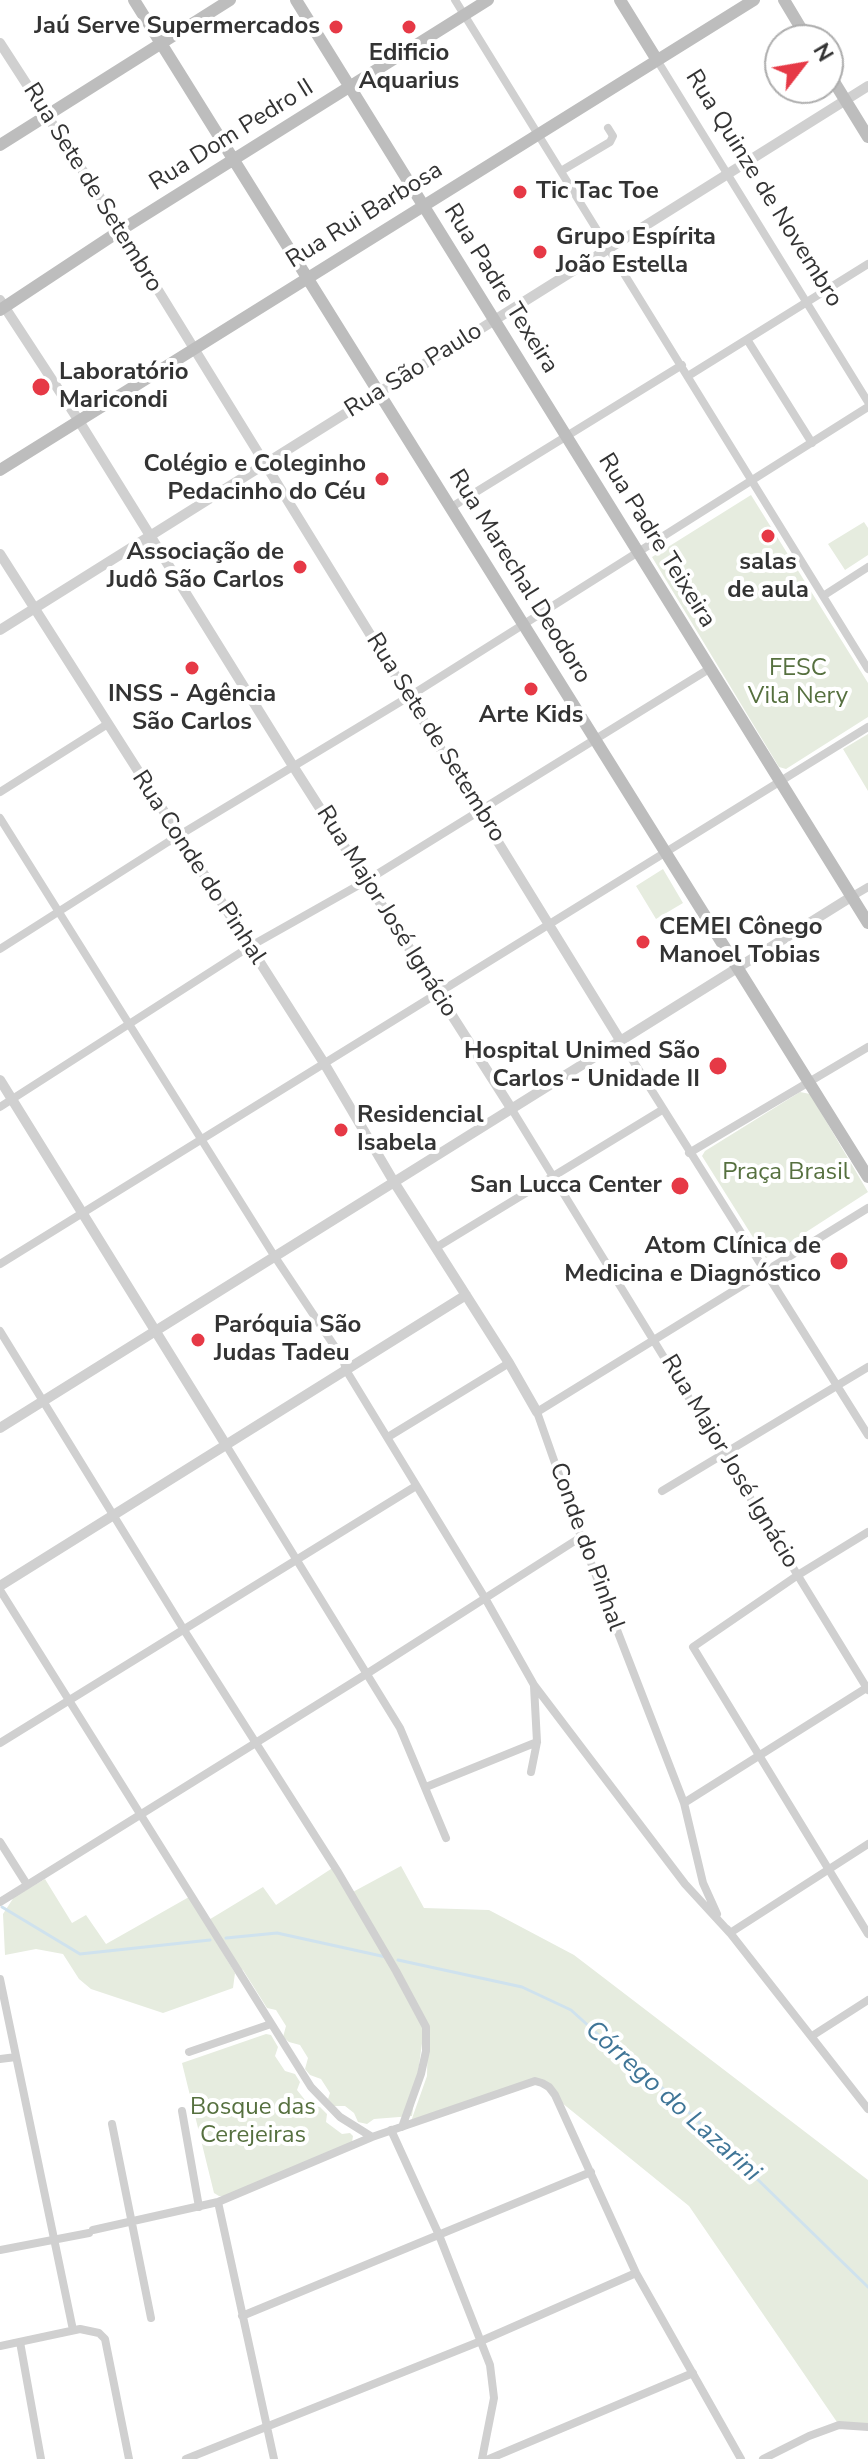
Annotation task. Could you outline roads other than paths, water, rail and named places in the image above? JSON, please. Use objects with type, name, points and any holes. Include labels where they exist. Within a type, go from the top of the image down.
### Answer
[{"type":"main road","name":"Rua Marechal Deodoro","points":[[134,0],[868,1177]]},
{"type":"main road","points":[[0,145],[230,0]]},
{"type":"main road","name":"Rua Padre Texeira","points":[[296,0],[565,437]]},
{"type":"main road","name":"Rua Dom Pedro II","points":[[1,306],[488,0]]},
{"type":"main road","name":"Rua Quinze de Novembro","points":[[620,0],[657,60]]},
{"type":"main road","name":"Rua Rui Barbosa","points":[[0,470],[754,0]]},
{"type":"main road","points":[[784,0],[798,24]]},
{"type":"main road","points":[[844,98],[868,137]]},
{"type":"main road","name":"Rua Padre Teixeira","points":[[565,437],[709,669]]},
{"type":"main road","points":[[709,669],[868,923]]},
{"type":"street","points":[[455,0],[868,669]]},
{"type":"street","name":"Rua Sete de Setembro","points":[[0,43],[121,230],[662,1110],[868,1435]]},
{"type":"street","name":"Rua Quinze de Novembro","points":[[657,60],[868,404]]},
{"type":"street","name":"Rua São Paulo","points":[[0,630],[868,86]]},
{"type":"street","points":[[561,171],[610,142],[613,136],[608,128]]},
{"type":"street","points":[[688,376],[867,267]]},
{"type":"street","name":"Rua Major José Ignácio","points":[[1,306],[79,421],[293,766],[511,1108],[868,1688]]},
{"type":"street","points":[[748,341],[812,443]]},
{"type":"street","points":[[450,508],[682,365]]},
{"type":"street","points":[[0,949],[178,836],[410,696],[812,443],[868,404]]},
{"type":"street","name":"Rua Conde do Pinhal","points":[[0,554],[106,725],[324,1063],[394,1182]]},
{"type":"street","points":[[823,596],[868,567]]},
{"type":"street","points":[[0,1107],[249,947],[366,881],[709,669]]},
{"type":"street","points":[[0,792],[106,725]]},
{"type":"street","points":[[0,1264],[868,727]]},
{"type":"street","points":[[0,818],[275,1257],[343,1359],[346,1370],[485,1598],[534,1685],[685,1884],[730,1933],[868,2109]]},
{"type":"street","points":[[0,1428],[868,887]]},
{"type":"street","points":[[689,1153],[868,1047]]},
{"type":"street","points":[[0,1080],[368,1673],[400,1728],[446,1838]]},
{"type":"street","points":[[437,1247],[662,1110]]},
{"type":"street","name":"Conde do Pinhal","points":[[394,1182],[537,1412],[581,1537],[684,1803],[703,1883],[712,1906],[730,1933]]},
{"type":"street","points":[[537,1412],[868,1208]]},
{"type":"street","points":[[372,2137],[340,2117],[311,2087],[0,1588],[466,1295]]},
{"type":"street","points":[[0,1331],[112,1515],[338,1872],[426,2027],[426,2051],[421,2074],[402,2127]]},
{"type":"street","points":[[388,1437],[509,1363]]},
{"type":"street","points":[[662,1491],[868,1367]]},
{"type":"street","points":[[0,1743],[416,1486]]},
{"type":"street","points":[[868,1532],[798,1575],[693,1647],[868,1934]]},
{"type":"street","points":[[0,1902],[581,1537]]},
{"type":"street","points":[[531,1772],[537,1742],[534,1685]]},
{"type":"street","points":[[684,1803],[868,1688]]},
{"type":"street","points":[[426,1787],[537,1742]]},
{"type":"street","points":[[0,1842],[26,1883]]},
{"type":"street","points":[[730,1933],[868,1844]]},
{"type":"street","points":[[0,1979],[73,2330]]},
{"type":"street","points":[[812,2036],[868,2000]]},
{"type":"street","points":[[189,2052],[271,2024]]},
{"type":"street","points":[[0,2059],[16,2057]]},
{"type":"street","points":[[0,2250],[218,2202],[372,2137],[535,2081],[549,2087],[636,2273],[741,2459]]},
{"type":"street","points":[[182,2111],[199,2207]]},
{"type":"street","points":[[112,2124],[151,2318]]},
{"type":"street","points":[[391,2130],[439,2235],[490,2365],[494,2398],[482,2459]]},
{"type":"street","points":[[242,2316],[591,2172]]},
{"type":"street","points":[[218,2202],[274,2459]]},
{"type":"street","points":[[186,2459],[481,2341],[636,2273]]},
{"type":"street","points":[[0,2346],[73,2330],[88,2329],[99,2333],[105,2339],[129,2459]]},
{"type":"street","points":[[20,2342],[41,2459]]},
{"type":"street","points":[[489,2459],[693,2373]]},
{"type":"street","points":[[763,2459],[839,2425],[868,2427]]},
{"type":"waterway","name":"Córrego do Lazarini","points":[[2,1907],[80,1954],[210,1940]]},
{"type":"waterway","name":"Córrego do Lazarini","points":[[226,1938],[277,1933],[386,1957]]},
{"type":"waterway","name":"Córrego do Lazarini","points":[[398,1960],[522,1987],[571,2010],[635,2068],[670,2094],[868,2287]]},
{"type":"place","name":"Jaú Serve Supermercados","points":[[336,27]]},
{"type":"place","name":"Edificio Aquarius","points":[[409,27]]},
{"type":"place","name":"Tic Tac Toe","points":[[520,192]]},
{"type":"place","name":"Grupo Espírita João Estella","points":[[540,252]]},
{"type":"place","name":"Laboratório Maricondi","points":[[41,387]]},
{"type":"place","name":"Colégio e Coleginho Pedacinho do Céu","points":[[382,479]]},
{"type":"place","name":"salas de aula","points":[[768,536]]},
{"type":"place","name":"Associação de Judô São Carlos","points":[[300,567]]},
{"type":"place","name":"INSS - Agência São Carlos","points":[[192,668]]},
{"type":"place","name":"Arte Kids","points":[[531,689]]},
{"type":"place","name":"CEMEI Cônego Manoel Tobias","points":[[643,942]]},
{"type":"place","name":"Hospital Unimed São Carlos - Unidade II","points":[[718,1066]]},
{"type":"place","name":"Residencial Isabela","points":[[341,1130]]},
{"type":"place","name":"San Lucca Center","points":[[680,1186]]},
{"type":"place","name":"Atom Clínica de Medicina e Diagnóstico","points":[[839,1261]]},
{"type":"place","name":"Paróquia São Judas Tadeu","points":[[198,1340]]},
{"type":"park label","name":"FESC Vila Nery","points":[[798,683]]},
{"type":"park label","name":"Praça Brasil","points":[[786,1173]]},
{"type":"park label","name":"Bosque das Cerejeiras","points":[[253,2122]]}]
